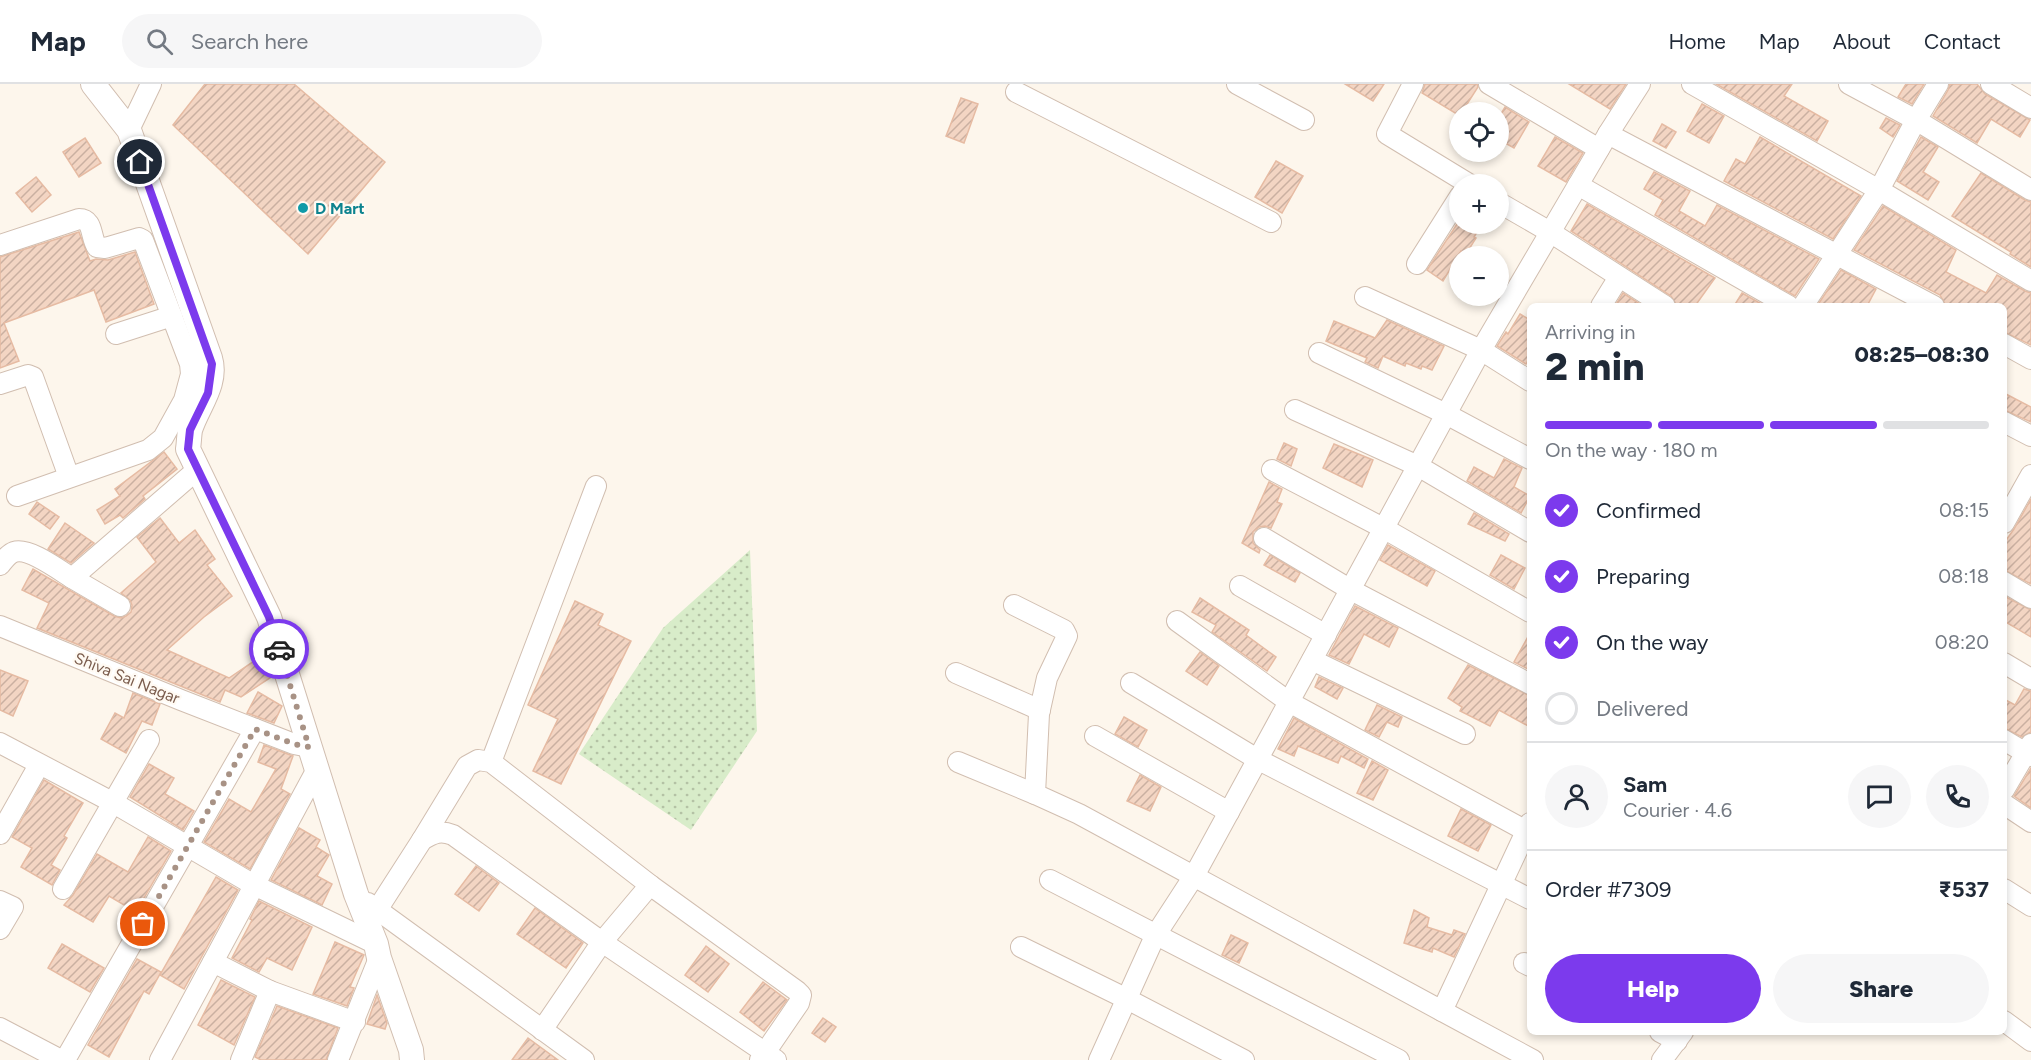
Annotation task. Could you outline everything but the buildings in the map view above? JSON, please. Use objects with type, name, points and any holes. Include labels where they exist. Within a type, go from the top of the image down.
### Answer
[{"type":"street","points":[[17,496],[148,450],[163,438],[184,400],[191,374],[180,314],[129,130],[93,84]]},
{"type":"street","points":[[129,130],[151,84]]},
{"type":"street","points":[[1237,84],[1304,120]]},
{"type":"street","points":[[1413,84],[1387,134],[1449,176]]},
{"type":"street","points":[[1489,84],[1603,142],[1837,254],[1928,303]]},
{"type":"street","points":[[1104,1058],[1155,936],[1194,876],[1481,350],[1603,142],[1640,84]]},
{"type":"street","points":[[1692,84],[1879,190],[2031,281]]},
{"type":"street","points":[[1849,84],[1916,120],[2031,190]]},
{"type":"street","points":[[1805,303],[1879,190],[1938,84]]},
{"type":"street","points":[[1991,84],[2031,108]]},
{"type":"street","points":[[1017,91],[1271,222]]},
{"type":"street","points":[[1578,185],[1784,303]]},
{"type":"street","points":[[1509,208],[1660,303]]},
{"type":"street","points":[[1417,264],[1449,214]]},
{"type":"street","points":[[0,245],[79,219],[89,222],[94,244],[98,247],[105,248],[139,238],[143,240],[180,314],[212,364],[208,393],[190,430],[188,449],[269,617],[316,771],[411,1050],[412,1060]]},
{"type":"street","points":[[1603,303],[1619,277]]},
{"type":"street","points":[[1365,297],[1481,350],[1527,379]]},
{"type":"street","points":[[116,334],[180,314]]},
{"type":"street","points":[[2007,346],[2031,359]]},
{"type":"street","points":[[1319,353],[1446,414],[1527,457]]},
{"type":"street","points":[[0,384],[27,375],[33,376],[69,477]]},
{"type":"street","points":[[1295,410],[1418,466],[1527,530]]},
{"type":"street","points":[[2007,424],[2031,436]]},
{"type":"street","points":[[72,578],[198,469]]},
{"type":"street","points":[[1272,470],[1384,529],[1527,610]]},
{"type":"street","points":[[2007,518],[2031,475]]},
{"type":"street","points":[[491,762],[596,486]]},
{"type":"street","points":[[1264,538],[1351,590],[1527,682]]},
{"type":"street","points":[[0,566],[11,552],[20,551],[32,554],[120,606]]},
{"type":"street","points":[[2007,584],[2031,598]]},
{"type":"street","points":[[1240,586],[1326,635]]},
{"type":"street","points":[[1014,605],[1064,630],[1067,636],[1047,678],[1040,711],[1037,796]]},
{"type":"street","points":[[1177,621],[1289,702],[1527,828]]},
{"type":"street","name":"Shiva Sai Nagar","points":[[0,626],[255,729],[294,744],[309,747]]},
{"type":"street","points":[[1312,660],[1465,734]]},
{"type":"street","points":[[2007,665],[2031,679]]},
{"type":"street","points":[[956,673],[1040,711]]},
{"type":"street","points":[[1131,683],[1257,759],[1527,897]]},
{"type":"street","points":[[0,1028],[63,1060],[255,729]]},
{"type":"street","points":[[1095,736],[1229,812]]},
{"type":"street","points":[[63,889],[149,740]]},
{"type":"street","points":[[2007,741],[2029,751],[2007,785]]},
{"type":"street","points":[[0,743],[112,802],[254,885],[377,951]]},
{"type":"street","points":[[378,910],[467,766],[478,760],[491,762],[650,885],[801,995],[799,1003],[767,1058],[453,835],[444,831],[433,833],[422,840]]},
{"type":"street","points":[[958,762],[1079,814],[1533,1060]]},
{"type":"street","points":[[0,834],[39,765]]},
{"type":"street","points":[[160,1060],[316,771]]},
{"type":"street","points":[[2007,806],[2031,822]]},
{"type":"street","points":[[1442,1011],[1527,833]]},
{"type":"street","points":[[1050,880],[1399,1060]]},
{"type":"street","points":[[542,1030],[602,942],[650,885]]},
{"type":"street","points":[[2007,891],[2031,906]]},
{"type":"street","points":[[356,894],[584,1060]]},
{"type":"street","points":[[0,901],[13,907],[0,929]]},
{"type":"street","points":[[1021,947],[1244,1060]]},
{"type":"street","points":[[338,1060],[355,1022],[377,951]]},
{"type":"street","points":[[213,962],[270,991],[355,1022]]},
{"type":"street","points":[[241,1060],[270,991]]},
{"type":"street","points":[[2007,1023],[2031,1041]]},
{"type":"street","points":[[1662,1060],[1673,1035]]},
{"type":"green space","points":[[750,550],[757,731],[691,830],[579,754],[663,628]]},
{"type":"way so far","points":[[143,924],[255,729],[294,744],[309,747],[279,649]]},
{"type":"place","name":"D Mart","points":[[303,208]]},
{"type":"route","points":[[140,162],[212,364],[208,393],[190,430],[188,449],[269,617],[279,649]]}]
